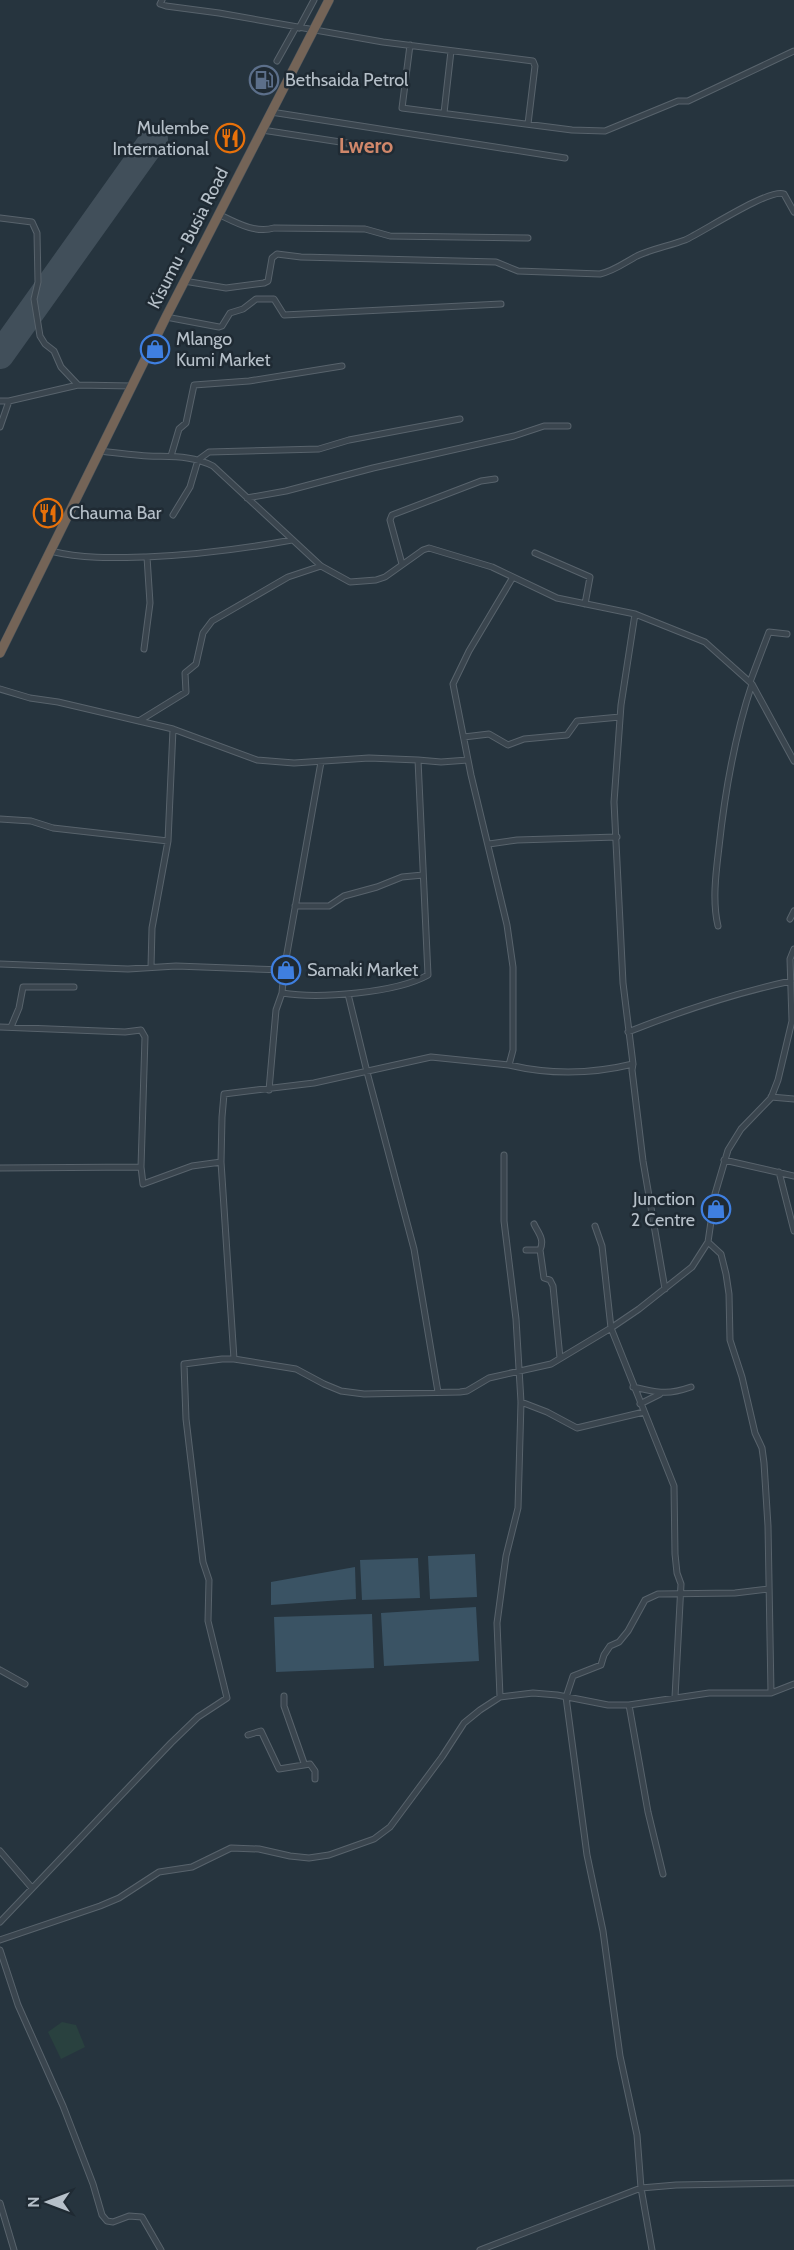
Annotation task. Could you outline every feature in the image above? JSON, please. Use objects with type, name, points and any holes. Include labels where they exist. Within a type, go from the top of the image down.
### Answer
[{"type":"highway","name":"Kisumu - Busia Road","points":[[0,653],[184,281],[311,30],[329,0]]},
{"type":"street","points":[[162,0],[160,4],[166,6],[230,14],[311,30],[534,62],[528,124]]},
{"type":"street","points":[[277,61],[314,0]]},
{"type":"street","points":[[410,45],[402,108],[572,130],[605,131],[678,101],[688,101],[794,51]]},
{"type":"street","points":[[444,113],[451,51]]},
{"type":"street","points":[[270,112],[565,158]]},
{"type":"street","points":[[261,129],[386,149]]},
{"type":"street","points":[[184,281],[226,288],[264,283],[268,281],[272,258],[277,254],[301,257],[496,262],[518,271],[600,274],[609,272],[653,250],[687,239],[776,193],[784,194],[794,212]]},
{"type":"street","points":[[218,214],[236,223],[265,231],[274,228],[365,229],[390,236],[528,238]]},
{"type":"street","points":[[0,218],[32,222],[37,233],[38,282],[34,299],[40,336],[45,344],[54,351],[62,367],[78,385]]},
{"type":"street","points":[[166,317],[219,327],[230,313],[243,309],[256,299],[274,299],[284,315],[501,304]]},
{"type":"street","points":[[171,456],[179,429],[186,423],[194,385],[249,381],[342,366]]},
{"type":"street","points":[[0,401],[9,402],[78,385],[132,386]]},
{"type":"street","points":[[0,427],[9,402]]},
{"type":"street","points":[[173,515],[189,486],[198,460],[209,452],[319,449],[349,440],[460,419]]},
{"type":"street","points":[[247,498],[296,489],[373,468],[514,436],[544,426],[568,426]]},
{"type":"street","points":[[100,451],[171,456],[198,460],[213,466],[321,566],[350,582],[363,582],[385,577],[429,548],[492,567],[557,598],[635,614],[705,642],[751,683],[794,761]]},
{"type":"street","points":[[402,564],[390,520],[392,515],[481,481],[495,479]]},
{"type":"street","points":[[50,550],[76,557],[147,557],[208,554],[292,540]]},
{"type":"street","points":[[535,553],[590,577],[585,604]]},
{"type":"street","points":[[144,649],[150,603],[147,557]]},
{"type":"street","points":[[139,721],[186,692],[185,673],[196,664],[202,633],[212,621],[288,577],[321,566]]},
{"type":"street","points":[[509,1065],[513,1050],[513,968],[507,925],[468,760],[454,682],[469,651],[513,578]]},
{"type":"street","points":[[635,614],[620,717],[614,802],[622,983],[643,1161],[665,1289]]},
{"type":"street","points":[[718,926],[716,886],[726,786],[735,739],[769,632],[787,634]]},
{"type":"street","points":[[0,689],[30,698],[58,702],[172,729],[256,760],[273,763],[369,758],[441,762],[468,760]]},
{"type":"street","points":[[464,737],[489,734],[502,743],[513,744],[524,739],[567,735],[577,722],[620,717]]},
{"type":"street","points":[[151,967],[152,928],[168,841],[172,729]]},
{"type":"street","points":[[282,993],[348,994],[415,981],[428,975],[418,760]]},
{"type":"street","points":[[269,1090],[276,1010],[282,993],[284,970],[321,762]]},
{"type":"street","points":[[0,819],[31,821],[53,828],[168,841]]},
{"type":"street","points":[[489,844],[517,840],[616,837]]},
{"type":"street","points":[[295,906],[329,906],[344,896],[402,877],[423,874]]},
{"type":"street","points":[[790,919],[794,910]]},
{"type":"street","points":[[0,1922],[171,1743],[198,1717],[227,1698],[208,1621],[209,1580],[203,1562],[186,1419],[184,1364],[234,1359],[296,1369],[341,1391],[364,1394],[467,1391],[489,1377],[551,1364],[611,1329],[692,1267],[708,1242],[715,1194],[724,1160],[741,1129],[771,1097],[777,1080],[792,1021],[793,993],[790,959],[794,949]]},
{"type":"street","points":[[0,964],[128,969],[176,966],[284,970]]},
{"type":"street","points":[[628,1032],[683,1011],[749,990],[791,981]]},
{"type":"street","points":[[11,1027],[19,1008],[22,987],[74,987]]},
{"type":"street","points":[[348,994],[414,1249],[438,1392]]},
{"type":"street","points":[[0,1027],[117,1032],[141,1030],[145,1037],[141,1167],[143,1184],[192,1166],[221,1162]]},
{"type":"street","points":[[234,1359],[221,1162],[224,1094],[269,1090],[367,1072],[431,1057],[509,1065],[544,1072],[610,1070],[633,1064]]},
{"type":"street","points":[[771,1097],[794,1099]]},
{"type":"street","points":[[500,1697],[497,1623],[506,1556],[518,1508],[520,1402],[516,1319],[504,1221],[504,1155]]},
{"type":"street","points":[[724,1160],[794,1176]]},
{"type":"street","points":[[0,1168],[141,1167]]},
{"type":"street","points":[[779,1172],[794,1231]]},
{"type":"street","points":[[534,1224],[541,1234],[542,1247],[540,1250],[544,1278],[550,1280],[552,1286],[560,1358]]},
{"type":"street","points":[[595,1226],[602,1246],[611,1329],[674,1486],[675,1554],[681,1584],[675,1697]]},
{"type":"street","points":[[708,1242],[721,1254],[729,1294],[730,1340],[742,1377],[755,1433],[762,1448],[768,1526],[771,1693]]},
{"type":"street","points":[[526,1250],[540,1250]]},
{"type":"street","points":[[633,1387],[655,1393],[676,1392],[691,1387]]},
{"type":"street","points":[[640,1404],[664,1392]]},
{"type":"street","points":[[520,1402],[547,1412],[577,1428],[644,1412]]},
{"type":"street","points":[[652,2250],[641,2188],[637,2135],[620,2056],[603,1931],[587,1855],[566,1697],[573,1676],[601,1665],[610,1647],[619,1642],[628,1631],[645,1600],[658,1594],[680,1595],[770,1589]]},
{"type":"street","points":[[0,1670],[25,1684]]},
{"type":"street","points":[[0,1940],[100,1906],[119,1898],[159,1872],[192,1867],[231,1848],[259,1849],[309,1858],[329,1855],[374,1839],[390,1827],[464,1724],[500,1697],[533,1694],[566,1697],[608,1705],[629,1705],[709,1693],[771,1693],[794,1684]]},
{"type":"street","points":[[284,1696],[284,1706],[304,1763]]},
{"type":"street","points":[[629,1705],[648,1812],[663,1874]]},
{"type":"street","points":[[248,1736],[261,1731],[279,1769],[304,1763],[310,1764],[315,1771],[315,1779]]},
{"type":"street","points":[[0,1851],[33,1888]]},
{"type":"street","points":[[0,1950],[18,2005],[63,2106],[93,2184],[102,2215],[106,2221],[113,2222],[129,2216],[142,2217],[161,2250]]},
{"type":"street","points":[[480,2250],[641,2188],[676,2185],[794,2183]]},
{"type":"street","points":[[0,2203],[14,2250]]},
{"type":"green space","points":[[62,2022],[76,2025],[85,2047],[61,2059],[48,2032]]},
{"type":"water","points":[[475,1554],[477,1597],[430,1599],[428,1556]]},
{"type":"water","points":[[418,1558],[420,1598],[362,1600],[360,1560]]},
{"type":"water","points":[[355,1567],[356,1599],[271,1605],[271,1582]]},
{"type":"water","points":[[476,1607],[479,1661],[384,1666],[381,1613]]},
{"type":"water","points":[[372,1614],[374,1668],[276,1672],[274,1617]]},
{"type":"runway","points":[[0,355],[154,139]]},
{"type":"place","name":"Bethsaida Petrol","points":[[264,80]]},
{"type":"place","name":"Mulembe International","points":[[230,138]]},
{"type":"place","name":"Mlango Kumi Market","points":[[155,349]]},
{"type":"place","name":"Chauma Bar","points":[[48,513]]},
{"type":"place","name":"Samaki Market","points":[[286,970]]},
{"type":"place","name":"Junction 2 Centre","points":[[716,1209]]},
{"type":"district","name":"Lwero","points":[[366,146]]}]
